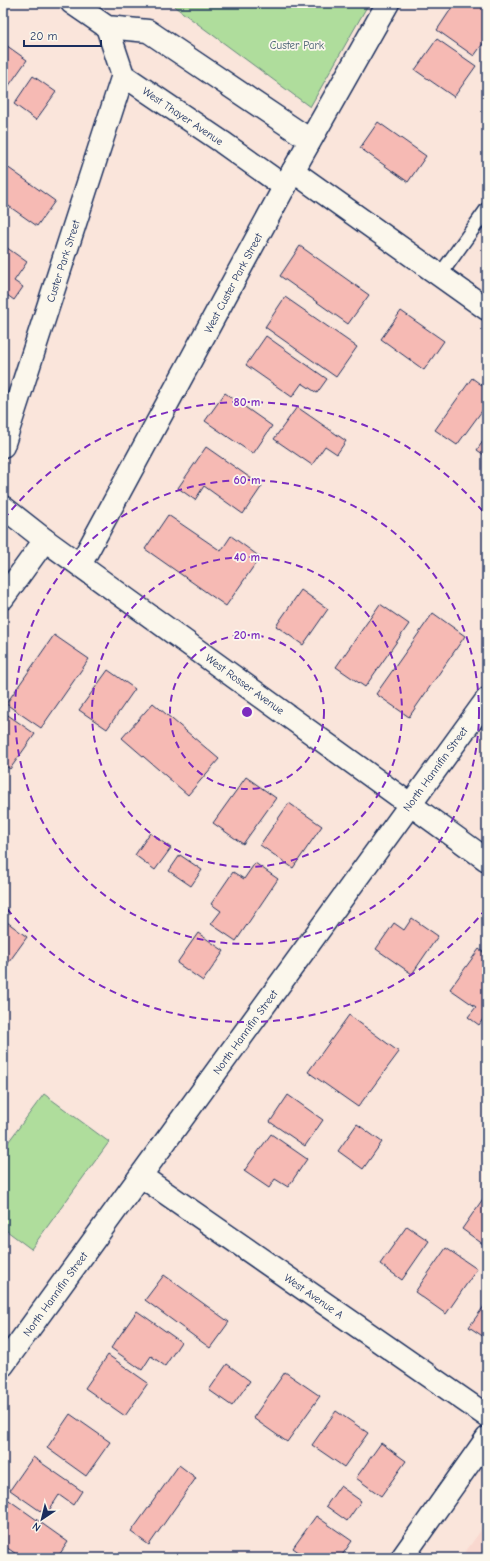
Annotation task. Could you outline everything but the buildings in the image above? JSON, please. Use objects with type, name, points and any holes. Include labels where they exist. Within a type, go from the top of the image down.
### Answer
[{"type":"street","points":[[72,3],[107,27],[148,31],[310,140]]},
{"type":"street","name":"West Custer Park Street","points":[[80,565],[310,140],[388,3]]},
{"type":"street","points":[[107,27],[123,76]]},
{"type":"street","name":"West Thayer Avenue","points":[[123,76],[222,142],[289,179],[440,275],[487,309]]},
{"type":"street","name":"Custer Park Street","points":[[3,446],[123,76]]},
{"type":"street","name":"West Rosser Avenue","points":[[3,507],[45,540],[487,860]]},
{"type":"street","points":[[3,598],[45,540]]},
{"type":"street","name":"North Hannifin Street","points":[[3,1365],[487,699]]},
{"type":"street","name":"West Avenue A","points":[[141,1176],[487,1416]]},
{"type":"street","points":[[402,1558],[487,1438]]},
{"type":"lane","points":[[440,275],[487,208]]},
{"type":"shaded area","points":[[487,1522],[487,1558],[461,1558]]},
{"type":"green space","name":"Custer Park","points":[[176,3],[369,3],[310,107],[175,7]]},
{"type":"green space","points":[[44,1094],[109,1142],[31,1249],[3,1228],[3,1149]]}]
